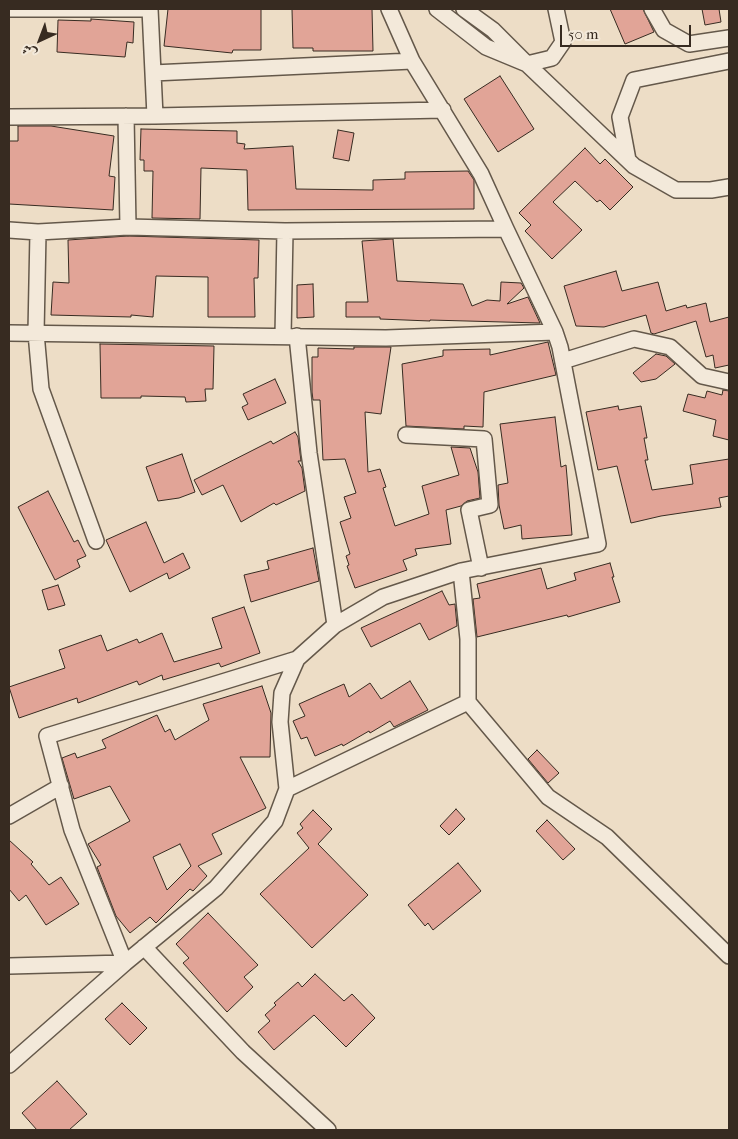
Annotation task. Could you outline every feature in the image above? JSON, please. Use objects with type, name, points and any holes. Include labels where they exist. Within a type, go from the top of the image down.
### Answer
[{"type":"street","points":[[9,9],[150,9],[155,116]]},
{"type":"street","points":[[125,963],[72,830],[48,736],[296,659],[335,625],[383,597],[461,571],[598,544],[563,361],[555,332],[481,174],[412,61],[389,9]]},
{"type":"street","points":[[437,9],[486,47],[527,64],[552,58],[562,42],[556,9]]},
{"type":"street","points":[[464,9],[493,30],[634,166],[676,190],[711,190],[729,187]]},
{"type":"street","points":[[652,9],[664,30],[689,44],[729,38]]},
{"type":"street","points":[[153,72],[412,61]]},
{"type":"street","points":[[628,160],[620,117],[634,80],[729,61]]},
{"type":"street","points":[[9,116],[155,116],[443,110]]},
{"type":"street","points":[[126,116],[128,227]]},
{"type":"street","points":[[9,230],[38,232],[128,227],[285,231],[506,229]]},
{"type":"street","points":[[285,231],[290,336],[335,625]]},
{"type":"street","points":[[38,232],[36,333],[41,389],[96,541]]},
{"type":"street","points":[[9,333],[386,338],[555,332]]},
{"type":"street","points":[[563,361],[634,340],[670,347],[702,376],[729,382]]},
{"type":"street","points":[[406,435],[484,439],[490,505],[469,510],[480,568]]},
{"type":"street","points":[[461,571],[468,639],[468,702],[548,797],[607,837],[729,956]]},
{"type":"street","points":[[9,1065],[125,963],[216,888],[275,821],[287,789],[280,722],[282,693],[296,659]]},
{"type":"street","points":[[287,789],[468,702]]},
{"type":"street","points":[[9,816],[61,786]]},
{"type":"street","points":[[144,947],[243,1052],[328,1130]]},
{"type":"street","points":[[9,966],[125,963]]},
{"type":"building","points":[[168,9],[261,9],[261,50],[233,50],[232,53],[164,46]]},
{"type":"building","points":[[292,9],[372,9],[373,51],[313,51],[313,48],[293,48]]},
{"type":"building","points":[[610,9],[643,9],[654,32],[625,44]]},
{"type":"building","points":[[702,9],[719,9],[721,22],[705,25]]},
{"type":"building","points":[[91,19],[134,22],[133,43],[127,42],[125,57],[57,52],[58,20],[91,21]]},
{"type":"building","points":[[500,76],[534,129],[498,152],[464,99]]},
{"type":"building","points":[[18,126],[51,126],[114,136],[109,176],[115,177],[113,210],[9,204],[9,141],[18,141]]},
{"type":"building","points":[[141,129],[237,131],[237,143],[245,144],[244,149],[293,146],[296,189],[373,190],[373,180],[405,179],[405,172],[468,171],[474,180],[474,209],[248,210],[247,170],[201,168],[200,219],[152,218],[153,171],[144,171],[144,160],[140,160]]},
{"type":"building","points":[[338,130],[354,133],[349,161],[333,158]]},
{"type":"building","points":[[585,148],[600,164],[605,159],[633,187],[610,210],[600,200],[597,202],[575,181],[553,202],[582,230],[552,259],[525,231],[531,225],[519,213]]},
{"type":"building","points":[[128,236],[259,240],[258,278],[254,278],[255,317],[208,317],[208,277],[156,276],[153,317],[131,315],[131,317],[51,315],[53,282],[69,283],[68,240]]},
{"type":"building","points":[[393,239],[397,281],[463,284],[472,306],[487,300],[500,301],[501,282],[521,283],[524,288],[507,304],[528,297],[540,323],[346,317],[346,302],[368,302],[362,241]]},
{"type":"building","points":[[616,271],[622,291],[658,282],[666,311],[686,305],[687,308],[706,303],[710,322],[729,317],[729,365],[715,368],[713,355],[706,357],[696,321],[654,334],[651,333],[646,315],[604,327],[576,326],[564,286]]},
{"type":"building","points":[[313,284],[314,317],[297,318],[297,285]]},
{"type":"building","points":[[548,342],[556,375],[484,392],[483,427],[464,426],[464,429],[406,426],[402,364],[443,356],[443,350],[490,349],[490,355]]},
{"type":"building","points":[[100,344],[214,346],[213,389],[205,389],[206,401],[186,402],[185,397],[141,396],[141,398],[101,398]]},
{"type":"building","points":[[354,347],[391,347],[381,414],[365,412],[368,472],[380,469],[386,487],[383,488],[395,526],[429,514],[422,486],[459,475],[451,447],[470,448],[478,472],[480,498],[446,510],[451,544],[415,549],[417,555],[403,560],[407,570],[355,588],[347,566],[349,565],[346,556],[350,554],[340,522],[351,518],[344,497],[356,493],[345,459],[323,460],[320,400],[313,400],[312,392],[312,357],[318,357],[318,348],[354,349]]},
{"type":"building","points":[[656,354],[666,356],[675,364],[656,379],[641,382],[633,373]]},
{"type":"building","points":[[275,379],[286,403],[248,420],[242,407],[248,404],[243,394]]},
{"type":"building","points":[[723,390],[729,391],[729,440],[713,436],[716,420],[683,411],[688,394],[705,398],[707,391],[722,395]]},
{"type":"building","points":[[618,406],[619,410],[641,406],[647,438],[644,438],[648,460],[645,460],[652,490],[693,484],[690,465],[729,459],[729,496],[719,498],[721,507],[661,516],[631,523],[617,466],[598,470],[586,412]]},
{"type":"building","points":[[555,417],[561,467],[566,465],[572,535],[522,539],[521,525],[504,529],[499,505],[498,485],[508,483],[500,424]]},
{"type":"building","points":[[295,432],[298,437],[301,461],[298,461],[302,468],[305,491],[276,505],[274,503],[241,522],[223,485],[202,495],[194,480],[271,441],[273,444]]},
{"type":"building","points":[[182,454],[195,492],[179,498],[158,501],[146,467]]},
{"type":"building","points":[[48,491],[74,542],[78,540],[86,556],[77,560],[80,567],[55,580],[18,507]]},
{"type":"building","points":[[146,522],[164,563],[183,553],[190,568],[169,579],[167,573],[130,592],[106,540]]},
{"type":"building","points":[[313,548],[319,581],[251,602],[244,575],[269,569],[267,561]]},
{"type":"building","points":[[610,563],[614,577],[612,577],[620,602],[568,617],[567,615],[477,637],[473,599],[480,598],[477,584],[541,568],[547,589],[576,580],[574,573]]},
{"type":"building","points":[[58,585],[65,605],[48,610],[42,590]]},
{"type":"building","points":[[442,591],[449,605],[455,604],[457,626],[429,640],[420,623],[371,647],[361,628]]},
{"type":"building","points":[[244,607],[260,653],[221,667],[219,663],[163,680],[162,675],[139,685],[137,681],[78,703],[77,698],[19,718],[9,687],[65,668],[59,650],[101,635],[107,651],[137,639],[139,643],[162,633],[174,662],[222,648],[212,618]]},
{"type":"building","points":[[410,681],[428,710],[394,727],[390,721],[343,746],[342,744],[315,756],[307,737],[301,739],[293,721],[305,716],[299,704],[344,684],[349,697],[370,683],[381,699]]},
{"type":"building","points":[[262,686],[271,713],[270,757],[240,757],[266,808],[212,834],[222,854],[198,866],[207,876],[193,891],[190,889],[156,923],[150,917],[130,933],[116,916],[97,867],[101,865],[88,844],[130,821],[110,786],[74,799],[62,758],[75,753],[77,758],[106,748],[102,740],[157,715],[165,732],[170,729],[175,740],[209,720],[203,704]],"holes":[[[180,844],[191,866],[167,890],[153,857]]]},
{"type":"building","points":[[537,750],[559,773],[548,783],[528,759]]},
{"type":"building","points":[[456,809],[465,819],[449,835],[440,826]]},
{"type":"building","points":[[313,810],[332,829],[318,844],[368,895],[312,948],[260,894],[309,848],[297,833],[303,828],[300,824]]},
{"type":"building","points":[[547,820],[575,849],[563,860],[536,831]]},
{"type":"building","points":[[9,840],[33,862],[31,864],[49,885],[61,877],[79,904],[46,925],[26,895],[19,901],[9,889]]},
{"type":"building","points":[[458,863],[481,891],[433,930],[428,923],[425,926],[408,905]]},
{"type":"building","points":[[208,913],[258,965],[244,977],[253,987],[227,1012],[183,963],[189,958],[176,944]]},
{"type":"building","points":[[315,974],[344,1001],[352,994],[375,1018],[346,1047],[314,1015],[274,1050],[258,1032],[270,1021],[265,1015],[276,1005],[274,1003],[298,982],[302,987]]},
{"type":"building","points":[[122,1003],[147,1028],[130,1045],[105,1019]]},
{"type":"building","points":[[57,1081],[87,1114],[69,1130],[37,1130],[22,1113]]}]
